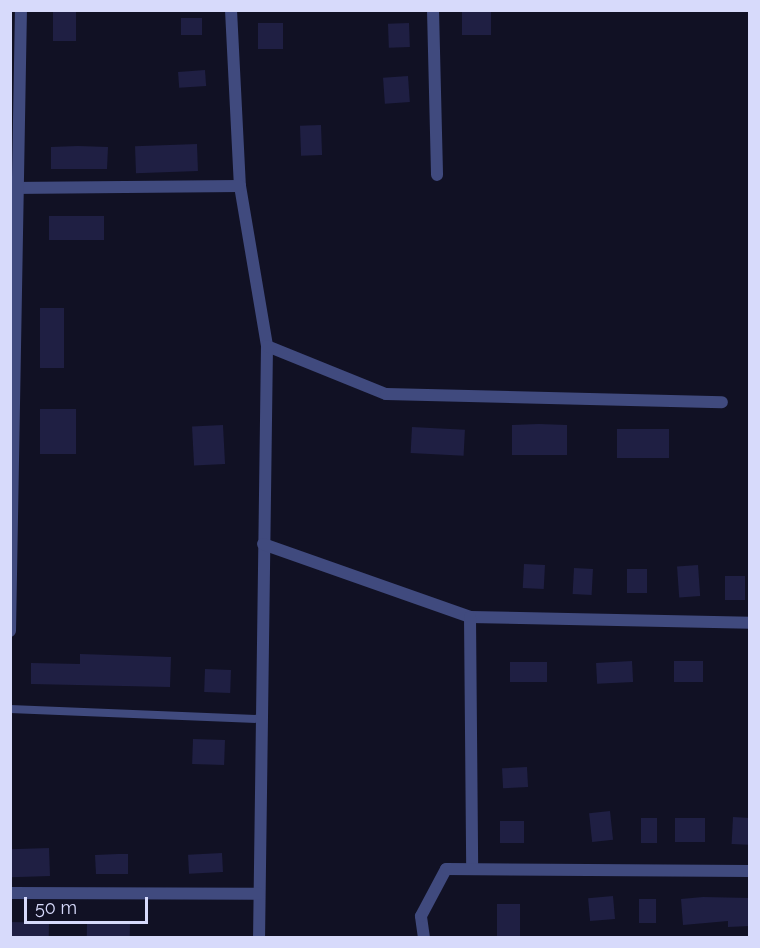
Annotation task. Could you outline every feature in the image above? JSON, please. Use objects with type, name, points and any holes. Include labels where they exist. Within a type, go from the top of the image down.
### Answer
[{"type":"street","points":[[10,631],[15,187],[21,10]]},
{"type":"street","points":[[231,10],[240,186],[267,346],[259,938]]},
{"type":"street","points":[[433,10],[436,174]]},
{"type":"street","points":[[15,187],[240,186]]},
{"type":"street","points":[[267,346],[386,394],[722,402]]},
{"type":"street","points":[[263,544],[470,617],[750,623]]},
{"type":"street","points":[[470,617],[472,869]]},
{"type":"street","points":[[424,938],[420,916],[446,869],[750,871]]},
{"type":"street","points":[[10,893],[259,894]]},
{"type":"lane","points":[[10,709],[262,719]]},
{"type":"building","points":[[53,10],[76,10],[76,41],[53,41]]},
{"type":"building","points":[[462,10],[491,10],[491,35],[462,35]]},
{"type":"building","points":[[181,18],[202,18],[202,35],[181,35]]},
{"type":"building","points":[[258,23],[283,23],[283,49],[258,49]]},
{"type":"building","points":[[409,23],[410,47],[389,48],[388,24]]},
{"type":"building","points":[[205,70],[206,86],[179,88],[178,72]]},
{"type":"building","points":[[408,76],[410,102],[385,104],[383,78]]},
{"type":"building","points":[[321,125],[322,155],[301,156],[300,126]]},
{"type":"building","points":[[197,144],[198,171],[136,173],[135,146]]},
{"type":"building","points":[[51,147],[108,147],[107,169],[51,169]]},
{"type":"building","points":[[49,216],[104,216],[104,240],[49,240]]},
{"type":"building","points":[[40,308],[64,308],[64,368],[40,368]]},
{"type":"building","points":[[40,409],[76,409],[76,454],[40,454]]},
{"type":"building","points":[[223,425],[225,464],[194,466],[192,427]]},
{"type":"building","points":[[512,425],[567,425],[567,455],[512,455]]},
{"type":"building","points":[[412,427],[465,430],[464,456],[411,453]]},
{"type":"building","points":[[617,429],[669,429],[669,458],[617,458]]},
{"type":"building","points":[[524,564],[545,565],[544,589],[523,588]]},
{"type":"building","points":[[698,565],[700,596],[679,597],[677,566]]},
{"type":"building","points":[[574,568],[593,569],[592,595],[573,594]]},
{"type":"building","points":[[627,569],[647,569],[647,593],[627,593]]},
{"type":"building","points":[[725,576],[745,576],[745,600],[725,600]]},
{"type":"building","points":[[80,654],[171,657],[170,687],[31,684],[31,663],[80,664]]},
{"type":"building","points":[[632,661],[633,682],[597,684],[596,663]]},
{"type":"building","points":[[674,661],[703,661],[703,682],[674,682]]},
{"type":"building","points":[[510,662],[547,662],[547,682],[510,682]]},
{"type":"building","points":[[205,669],[231,670],[230,693],[204,692]]},
{"type":"building","points":[[193,739],[225,740],[224,765],[192,764]]},
{"type":"building","points":[[527,767],[528,787],[503,788],[502,768]]},
{"type":"building","points":[[610,811],[613,840],[592,842],[589,813]]},
{"type":"building","points":[[733,817],[750,818],[749,845],[732,844]]},
{"type":"building","points":[[641,818],[657,818],[657,843],[641,843]]},
{"type":"building","points":[[675,818],[705,818],[705,842],[675,842]]},
{"type":"building","points":[[500,821],[524,821],[524,843],[500,843]]},
{"type":"building","points":[[49,848],[50,876],[11,877],[10,849]]},
{"type":"building","points":[[222,853],[223,872],[189,874],[188,855]]},
{"type":"building","points":[[128,854],[128,874],[96,874],[95,855]]},
{"type":"building","points":[[613,896],[615,919],[590,921],[588,898]]},
{"type":"building","points":[[750,898],[750,926],[728,927],[728,921],[683,925],[681,899]]},
{"type":"building","points":[[639,899],[656,899],[656,923],[639,923]]},
{"type":"building","points":[[497,904],[520,904],[520,938],[497,938]]},
{"type":"building","points":[[10,922],[49,923],[49,938],[10,938]]},
{"type":"building","points":[[87,922],[130,923],[130,938],[87,938]]}]
